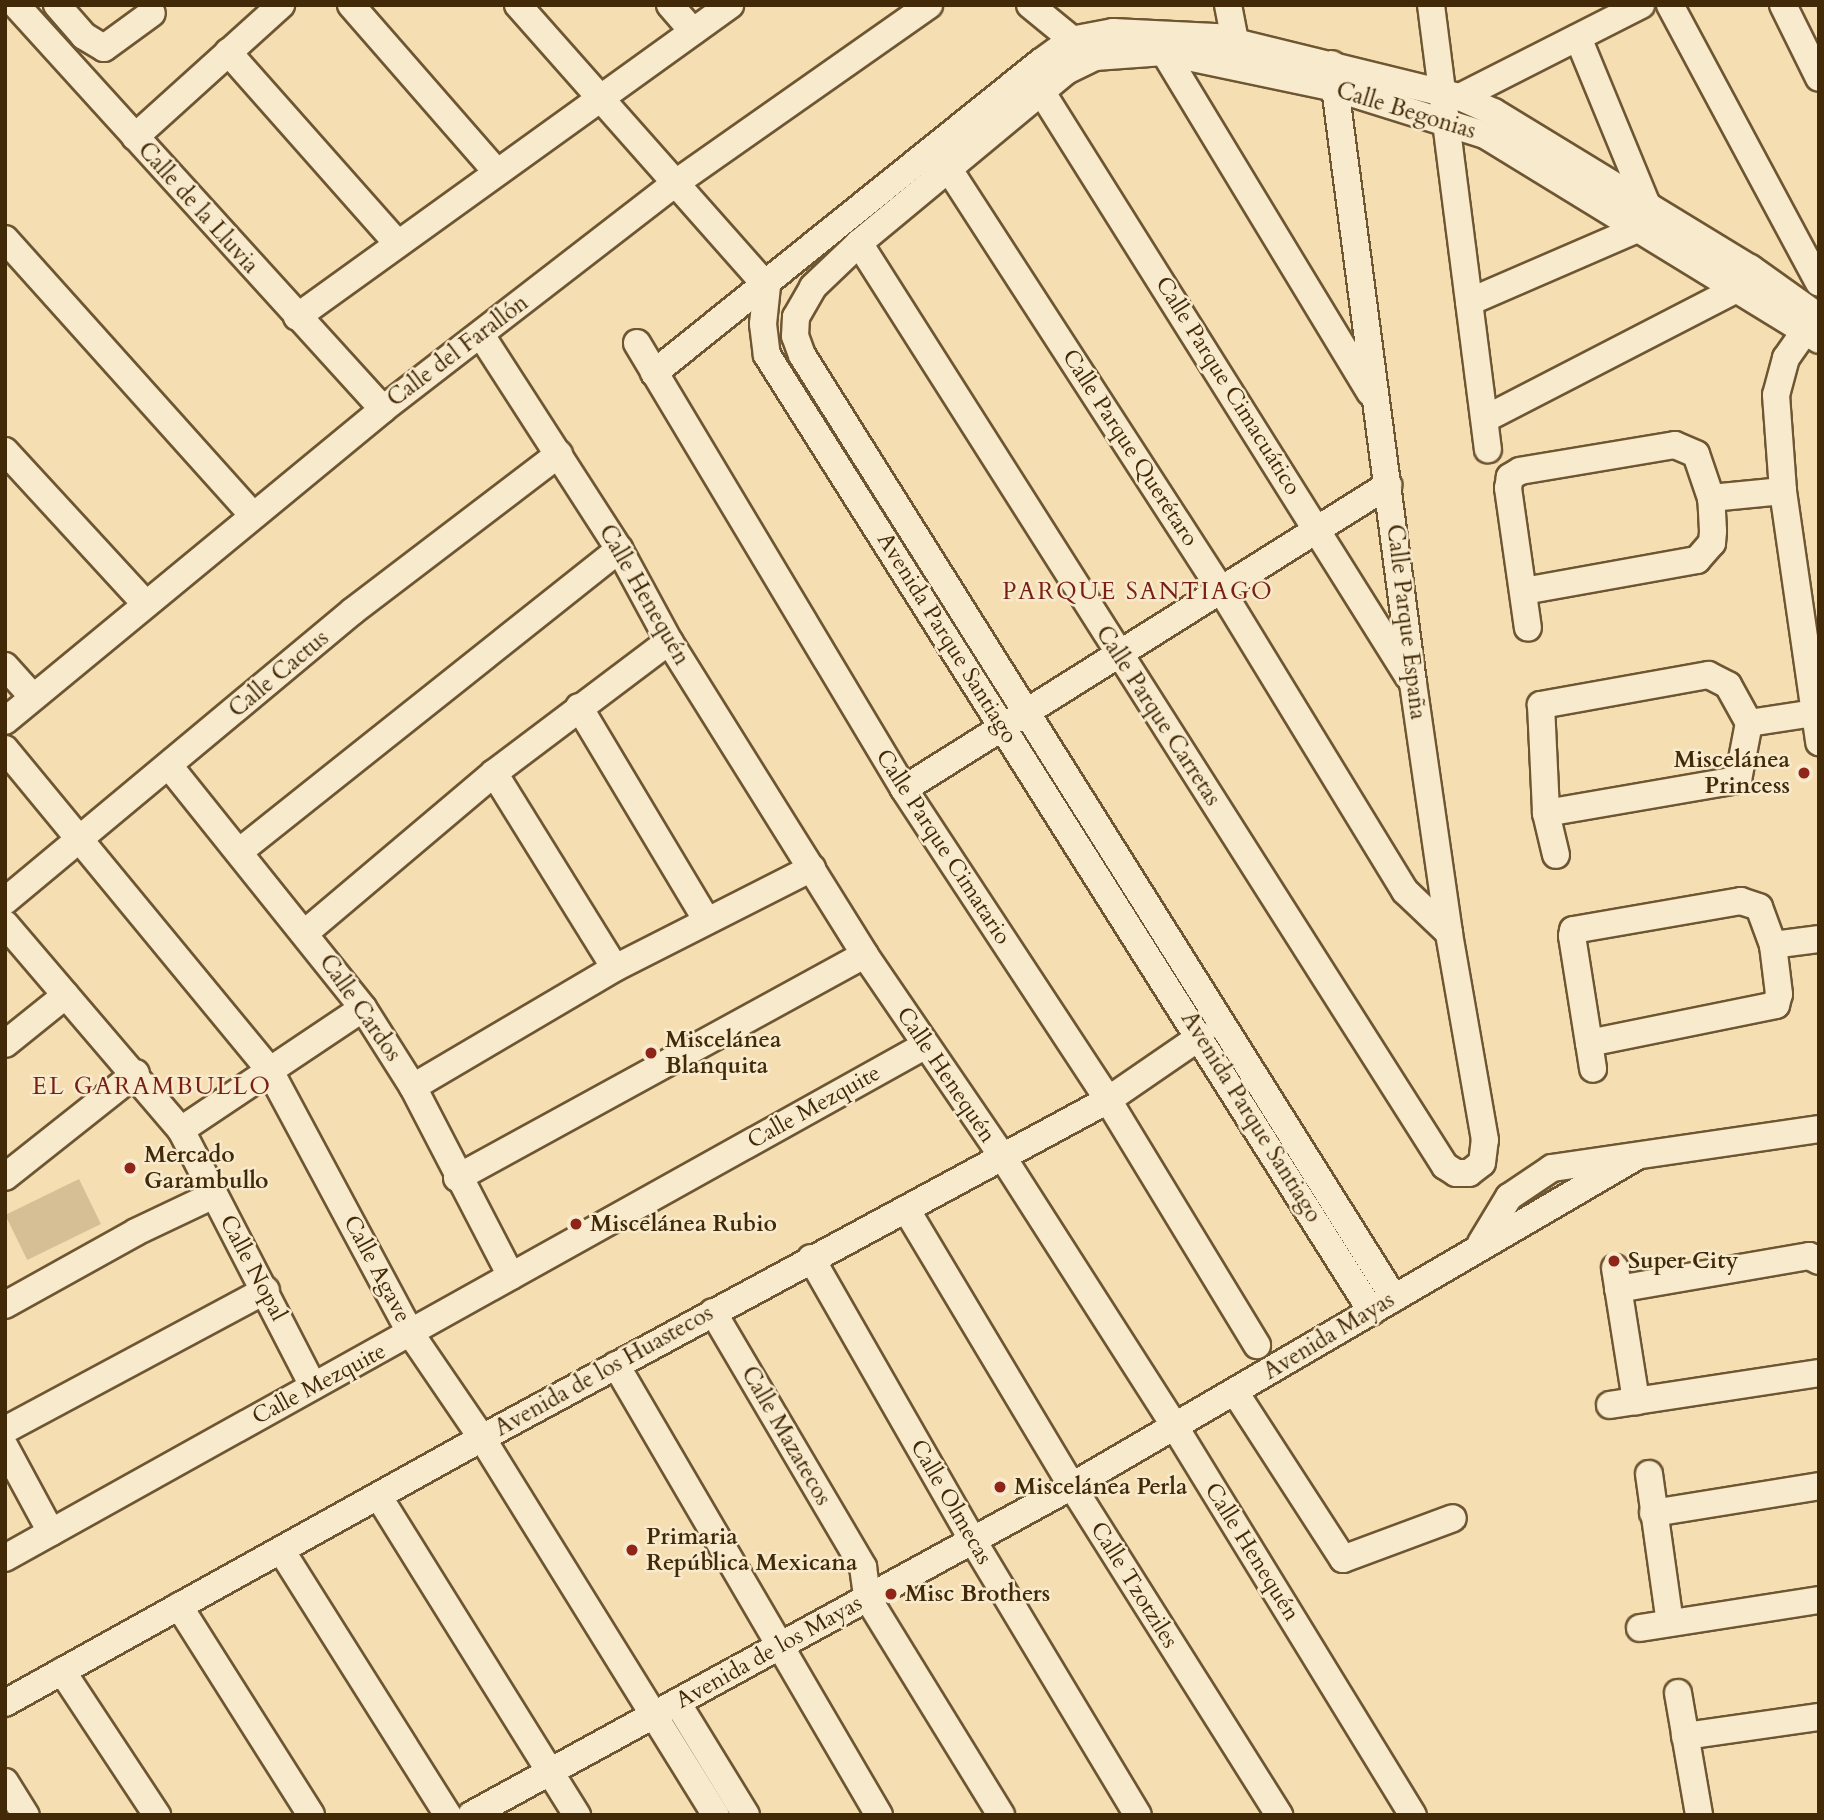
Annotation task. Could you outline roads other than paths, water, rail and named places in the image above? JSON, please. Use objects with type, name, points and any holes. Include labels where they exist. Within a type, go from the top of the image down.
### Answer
[{"type":"street","name":"Calle de la Lluvia","points":[[16,5],[297,317],[383,408]]},
{"type":"street","points":[[57,5],[84,36],[104,48],[152,13]]},
{"type":"street","points":[[135,137],[281,5]]},
{"type":"street","points":[[351,5],[496,171]]},
{"type":"street","points":[[518,5],[673,185],[767,286]]},
{"type":"street","points":[[670,5],[693,31]]},
{"type":"street","points":[[297,317],[496,171],[730,5]]},
{"type":"street","name":"Calle del Farallón","points":[[5,721],[383,408],[673,185],[929,5]]},
{"type":"street","points":[[1030,5],[1095,57]]},
{"type":"street","points":[[1228,5],[1235,42]]},
{"type":"street","points":[[1431,5],[1449,92],[1443,119],[1488,449]]},
{"type":"street","points":[[1449,92],[1578,38],[1641,5]]},
{"type":"street","points":[[1670,5],[1819,283]]},
{"type":"street","points":[[1783,5],[1819,78]]},
{"type":"street","name":"Calle Begonias","points":[[1071,40],[1113,33],[1161,32],[1235,42],[1334,76],[1485,135],[1642,217],[1744,279],[1815,328]]},
{"type":"street","points":[[64,58],[84,36]]},
{"type":"street","points":[[1469,302],[1642,217],[1578,38]]},
{"type":"street","points":[[654,373],[767,286],[1071,40]]},
{"type":"street","points":[[228,52],[398,244]]},
{"type":"street","points":[[1164,52],[1375,400]]},
{"type":"street","name":"Calle Begonias","points":[[1095,57],[1164,52],[1449,92],[1494,112],[1642,217]]},
{"type":"street","name":"Avenida Parque Santiago","points":[[1095,57],[1066,71],[950,171],[859,243],[813,287],[796,317],[795,336],[802,355],[1201,1036],[1383,1305]]},
{"type":"street","name":"Calle Parque España","points":[[1334,76],[1413,683],[1449,933],[1485,1140],[1482,1163],[1469,1173]]},
{"type":"street","name":"Calle Parque Cimacuático","points":[[1041,91],[1413,683]]},
{"type":"street","name":"Calle Parque Querétaro","points":[[950,171],[1220,588],[1405,891],[1449,933]]},
{"type":"street","points":[[5,239],[252,514]]},
{"type":"street","name":"Calle Parque Carretas","points":[[859,243],[1445,1166],[1456,1173],[1469,1173]]},
{"type":"street","points":[[1485,419],[1744,279]]},
{"type":"street","name":"Avenida Parque Santiago","points":[[767,286],[762,324],[767,355],[1013,718],[1383,1305]]},
{"type":"street","points":[[1815,328],[1786,358],[1776,395],[1783,491],[1819,742]]},
{"type":"street","name":"Calle Henequén","points":[[481,335],[619,549],[669,641],[865,955],[1002,1156],[1175,1427],[1413,1815]]},
{"type":"street","name":"Calle Parque Cimatario","points":[[637,343],[904,789],[1108,1100],[1257,1346]]},
{"type":"street","points":[[1524,592],[1697,560],[1712,543],[1711,498],[1696,454],[1675,445],[1514,473],[1508,488],[1528,628]]},
{"type":"street","points":[[5,451],[145,603]]},
{"type":"street","name":"Calle Cactus","points":[[5,901],[76,839],[170,767],[353,611],[559,454]]},
{"type":"street","points":[[904,789],[1117,652],[1388,485]]},
{"type":"street","points":[[1711,498],[1783,491]]},
{"type":"street","points":[[240,851],[619,549]]},
{"type":"street","points":[[306,932],[494,773],[669,641]]},
{"type":"street","points":[[5,666],[33,697]]},
{"type":"street","points":[[1546,813],[1738,780],[1749,723],[1728,685],[1708,676],[1544,702],[1538,713],[1546,813],[1556,855]]},
{"type":"street","points":[[579,707],[707,920]]},
{"type":"street","points":[[1749,723],[1814,713]]},
{"type":"street","name":"Calle Agave","points":[[5,748],[76,839],[270,1071],[411,1334],[482,1438],[716,1815]]},
{"type":"street","name":"Calle Cardos","points":[[170,767],[306,932],[363,1008],[413,1087],[457,1178],[511,1276]]},
{"type":"street","points":[[494,773],[615,968]]},
{"type":"street","points":[[413,1087],[615,968],[812,868]]},
{"type":"street","points":[[1589,1043],[1770,1009],[1779,994],[1773,945],[1763,912],[1747,901],[1573,930],[1589,1043],[1593,1069]]},
{"type":"street","name":"Calle Nopal","points":[[5,924],[136,1073],[181,1130],[266,1290],[313,1386]]},
{"type":"street","points":[[1773,945],[1819,939]]},
{"type":"street","points":[[457,1178],[865,955]]},
{"type":"street","points":[[5,1044],[66,995]]},
{"type":"street","points":[[181,1130],[363,1008]]},
{"type":"street","name":"Avenida de los Huastecos","points":[[5,1703],[615,1365],[1108,1100],[1201,1036]]},
{"type":"street","name":"Calle Mezquite","points":[[5,1558],[926,1045]]},
{"type":"street","points":[[5,1177],[136,1073]]},
{"type":"street","name":"Avenida Mayas","points":[[1175,1427],[1383,1305],[1482,1243],[1634,1158],[1819,1129]]},
{"type":"street","points":[[5,1305],[136,1232],[214,1195]]},
{"type":"street","name":"Calle Tzotziles","points":[[906,1209],[1072,1486],[1279,1815]]},
{"type":"street","points":[[1819,1261],[1809,1256],[1617,1278],[1623,1403],[1819,1373]]},
{"type":"street","name":"Calle Olmecas","points":[[811,1258],[971,1539],[1138,1815]]},
{"type":"street","points":[[5,1430],[266,1290]]},
{"type":"street","name":"Calle Mazatecos","points":[[713,1312],[863,1567],[867,1597],[1001,1815]]},
{"type":"street","points":[[615,1365],[878,1815]]},
{"type":"street","points":[[1235,1392],[1343,1559],[1453,1518]]},
{"type":"street","name":"Avenida de los Mayas","points":[[471,1815],[678,1704],[1175,1427]]},
{"type":"street","points":[[5,1447],[51,1532]]},
{"type":"street","points":[[1649,1474],[1670,1623]]},
{"type":"street","points":[[1653,1513],[1819,1486]]},
{"type":"street","points":[[379,1497],[577,1815]]},
{"type":"street","points":[[281,1550],[448,1815]]},
{"type":"street","points":[[1640,1628],[1819,1600]]},
{"type":"street","points":[[180,1606],[311,1815]]},
{"type":"street","points":[[62,1671],[157,1815]]},
{"type":"street","points":[[1678,1693],[1699,1815]]},
{"type":"street","points":[[678,1704],[746,1815]]},
{"type":"street","points":[[1685,1736],[1819,1717]]},
{"type":"street","points":[[5,1782],[26,1815]]},
{"type":"place","name":"Miscelánea Princess","points":[[1804,773]]},
{"type":"place","name":"Miscelánea Blanquita","points":[[651,1053]]},
{"type":"place","name":"Mercado Garambullo","points":[[130,1168]]},
{"type":"place","name":"Miscelánea Rubio","points":[[576,1224]]},
{"type":"place","name":"Super City","points":[[1614,1261]]},
{"type":"place","name":"Miscelánea Perla","points":[[1000,1487]]},
{"type":"place","name":"Primaria República Mexicana","points":[[632,1550]]},
{"type":"place","name":"Misc Brothers","points":[[891,1594]]},
{"type":"district","name":"PARQUE SANTIAGO","points":[[1138,592]]},
{"type":"district","name":"EL GARAMBULLO","points":[[152,1087]]}]
